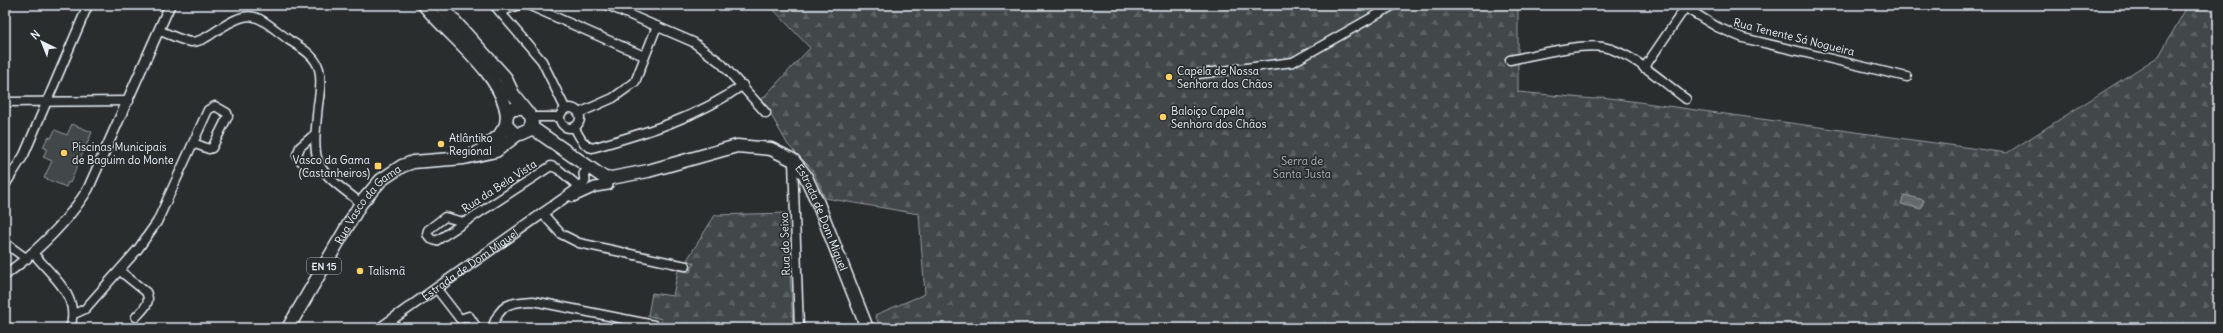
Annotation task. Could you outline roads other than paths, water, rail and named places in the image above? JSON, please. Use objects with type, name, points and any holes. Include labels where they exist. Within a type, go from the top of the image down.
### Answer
[{"type":"main road","points":[[424,5],[492,77],[503,97],[506,120],[510,131],[526,124]]},
{"type":"main road","points":[[440,5],[505,77],[526,124]]},
{"type":"main road","points":[[474,156],[499,136],[506,120],[516,107],[526,124],[584,174],[599,183],[608,185]]},
{"type":"main road","name":"Rua Vasco da Gama","points":[[288,328],[361,203],[381,180],[402,166],[424,160],[474,156],[496,151],[526,124]]},
{"type":"main road","name":"Estrada de Dom Miguel","points":[[526,124],[606,179],[648,171],[737,146],[771,149],[793,160],[805,175],[817,201],[867,328]]},
{"type":"main road","name":"Estrada de Dom Miguel","points":[[608,185],[622,182],[648,171]]},
{"type":"street","points":[[5,9],[7,5]]},
{"type":"street","points":[[5,185],[24,155],[88,5]]},
{"type":"street","points":[[5,275],[30,256],[74,212],[98,170],[170,5]]},
{"type":"street","points":[[494,5],[542,61],[565,108]]},
{"type":"street","points":[[500,12],[519,5]]},
{"type":"street","points":[[528,5],[644,56]]},
{"type":"street","points":[[607,5],[693,42],[721,63],[743,85],[766,113]]},
{"type":"street","points":[[1198,74],[1293,62],[1394,5]]},
{"type":"street","points":[[1644,68],[1683,6]]},
{"type":"street","name":"Rua Tenente Sá Nogueira","points":[[1683,6],[1718,27],[1743,38],[1907,77]]},
{"type":"street","points":[[160,30],[191,42],[203,40],[231,21],[247,16],[256,17],[307,52],[319,67],[321,83],[315,134],[317,161],[328,178],[361,203]]},
{"type":"street","points":[[579,113],[613,98],[628,89],[635,82],[657,26]]},
{"type":"street","points":[[1510,60],[1595,46],[1605,47],[1622,54],[1644,68],[1686,99]]},
{"type":"street","points":[[574,127],[586,146],[592,148],[647,132],[686,118],[710,107],[743,85]]},
{"type":"street","points":[[5,102],[129,101]]},
{"type":"street","points":[[74,314],[85,309],[120,271],[157,222],[193,143],[211,107],[215,106],[227,113],[228,116],[212,148],[209,149],[193,143]]},
{"type":"street","points":[[560,117],[563,125],[568,128],[574,127],[580,119],[579,113],[571,108],[565,108]]},
{"type":"street","points":[[526,124],[560,117],[565,108]]},
{"type":"street","points":[[315,134],[300,147],[297,155],[301,162],[305,165],[320,167]]},
{"type":"street","name":"Rua do Seixo","points":[[793,160],[799,328]]},
{"type":"street","name":"Rua da Bela Vista","points":[[464,222],[552,166],[558,169],[582,189]]},
{"type":"street","points":[[582,189],[585,182],[584,174]]},
{"type":"street","name":"Estrada de Dom Miguel","points":[[380,328],[559,202],[582,189],[608,185]]},
{"type":"street","points":[[542,213],[561,234],[579,243],[686,266]]},
{"type":"street","points":[[5,243],[30,256],[69,296],[74,314],[70,328]]},
{"type":"street","points":[[120,271],[149,296],[148,303],[136,317]]},
{"type":"street","points":[[436,288],[460,319],[469,316],[478,328]]},
{"type":"street","points":[[492,328],[497,314],[508,304],[514,301],[533,301],[654,325]]},
{"type":"water","points":[[1904,195],[1924,200],[1921,209],[1901,204]]},
{"type":"place","name":"Capela de Nossa Senhora dos Chãos","points":[[1169,77]]},
{"type":"place","name":"Baloiço Capela Senhora dos Chãos","points":[[1163,117]]},
{"type":"place","name":"Atlântiko Regional","points":[[441,144]]},
{"type":"place","name":"Piscinas Municipais de Baguim do Monte","points":[[64,153]]},
{"type":"place","name":"Vasco da Gama (Castanheiros)","points":[[378,166]]},
{"type":"place","name":"Talismã","points":[[360,271]]},
{"type":"park label","name":"Serra de Santa Justa","points":[[1302,167]]}]
